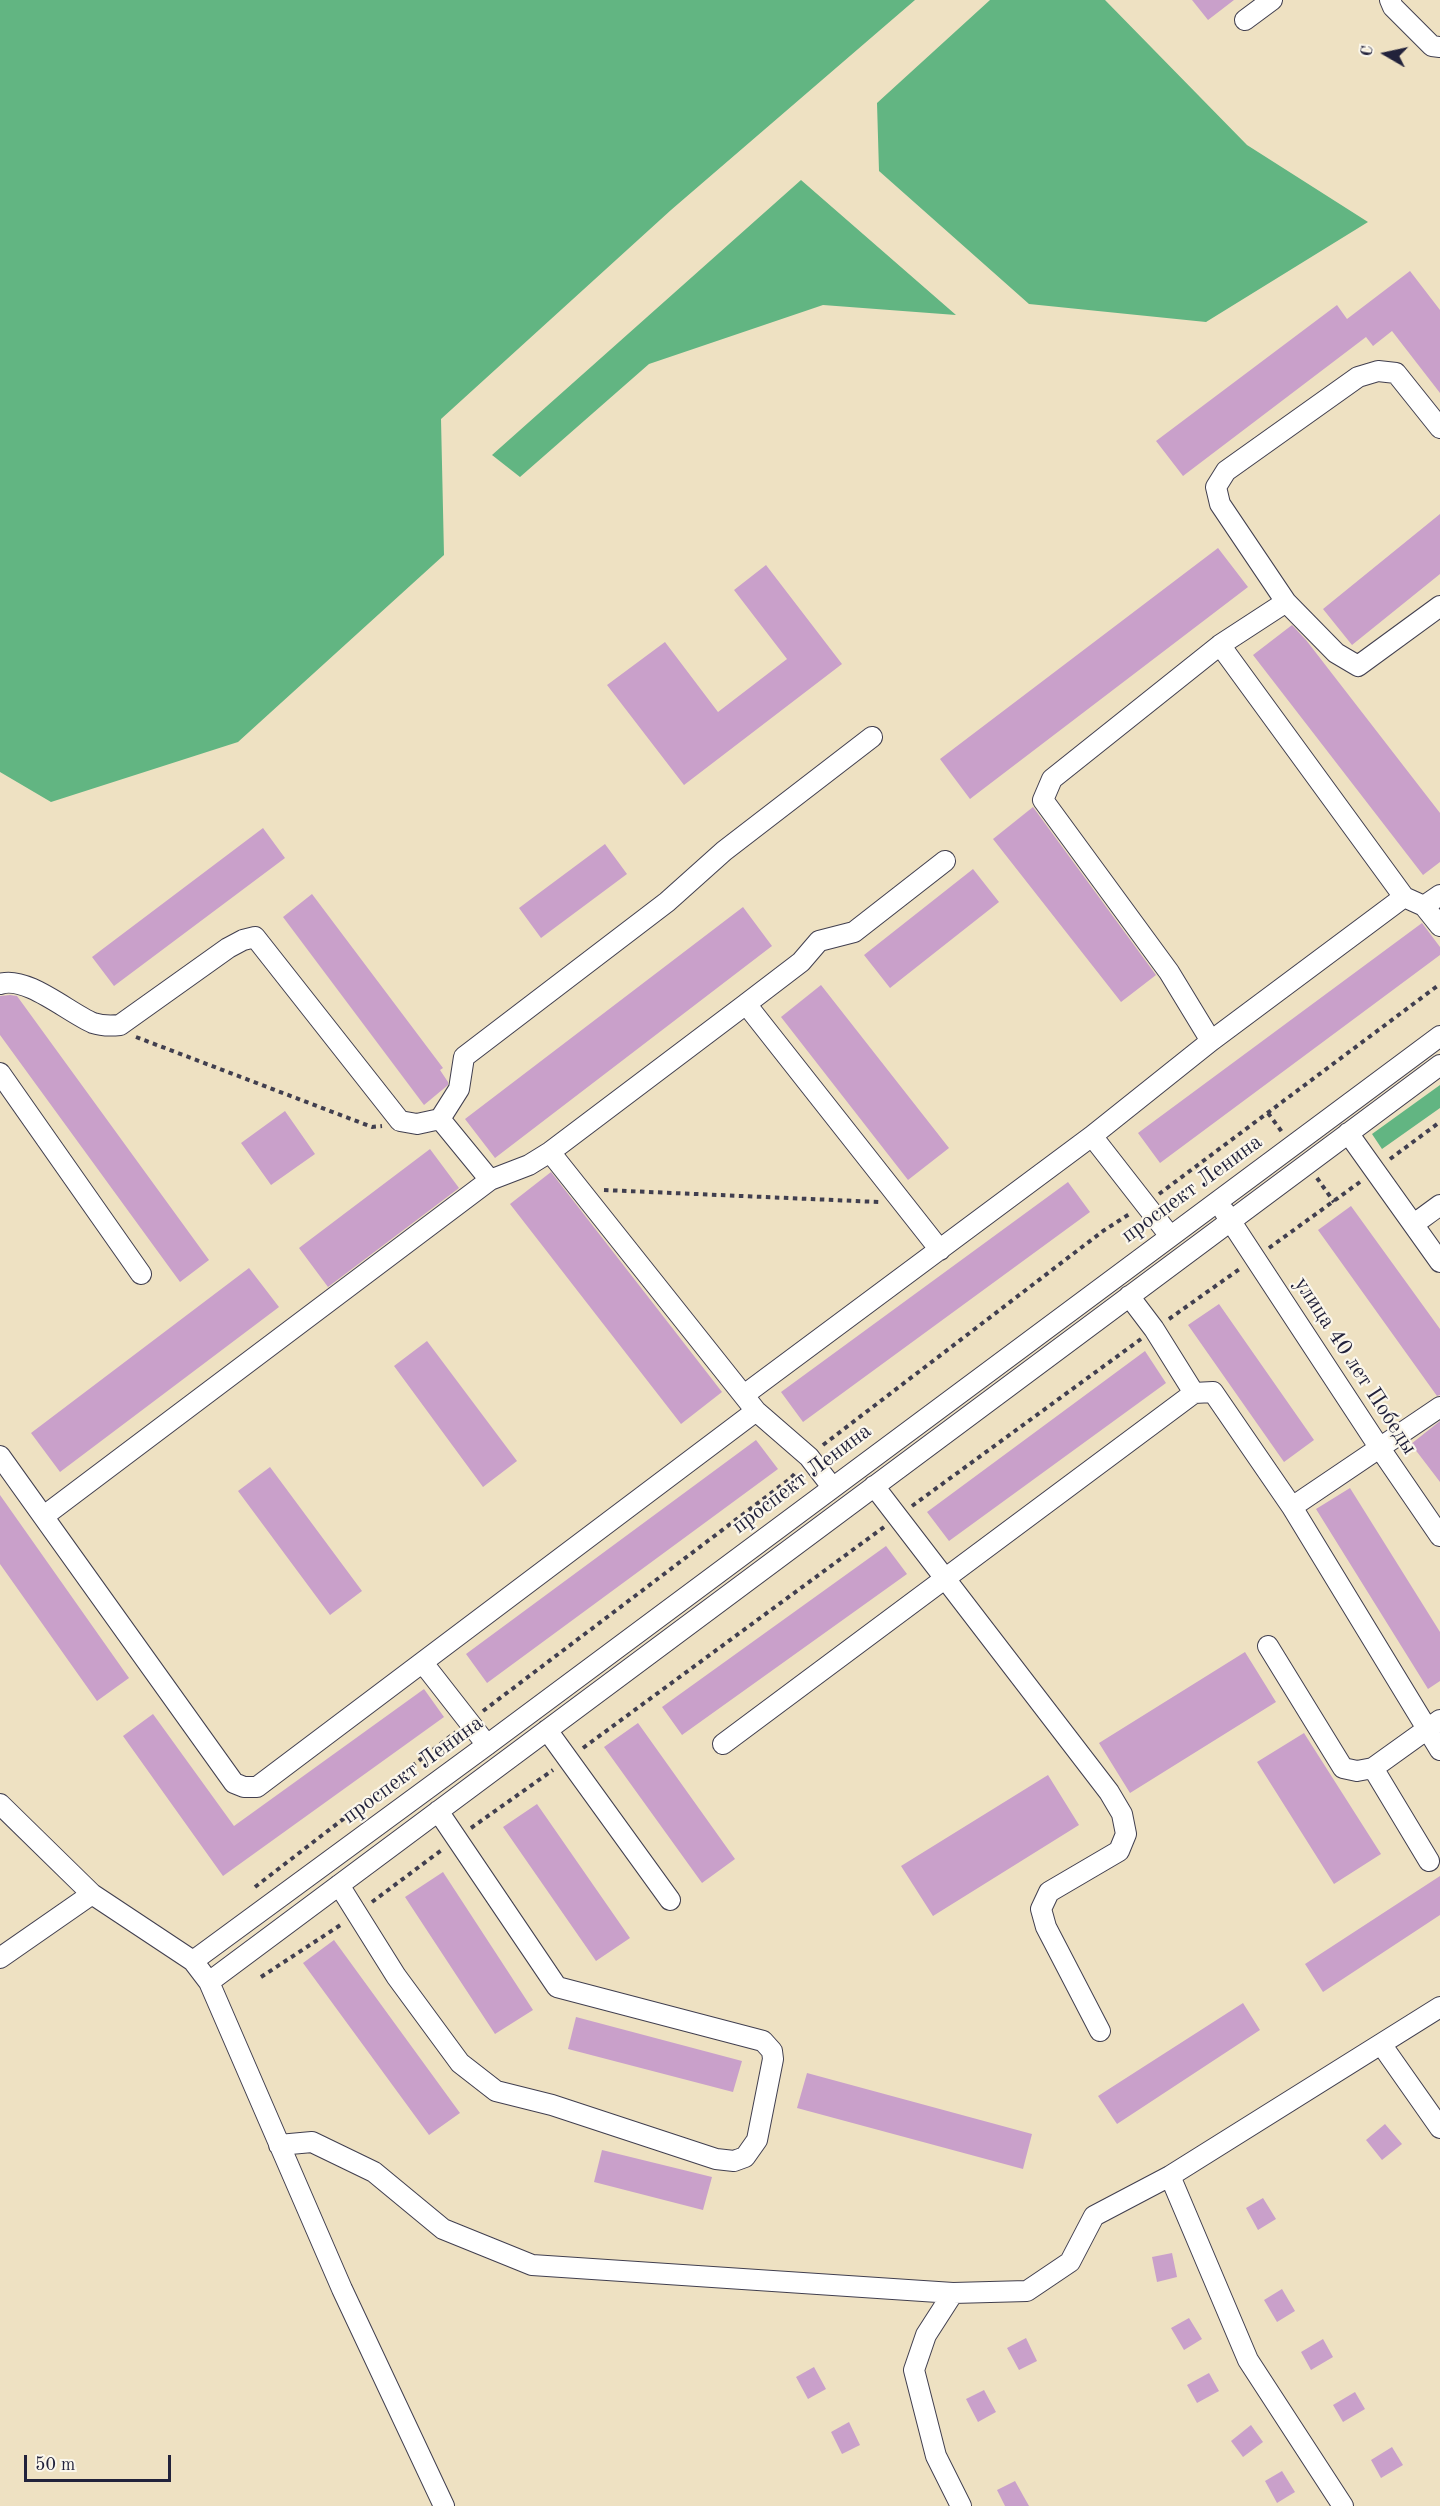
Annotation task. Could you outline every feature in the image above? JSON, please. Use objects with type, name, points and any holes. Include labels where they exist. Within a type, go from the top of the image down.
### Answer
[{"type":"street","points":[[1245,20],[1272,0]]},
{"type":"street","points":[[1389,0],[1432,46],[1440,47]]},
{"type":"street","points":[[1440,428],[1396,373],[1378,371],[1358,377],[1226,471],[1216,487],[1220,504],[1286,602],[1336,652],[1358,666],[1440,606]]},
{"type":"street","points":[[1211,1041],[1169,972],[1043,800],[1052,778],[1220,645],[1286,602]]},
{"type":"street","points":[[1220,645],[1404,897]]},
{"type":"street","points":[[0,984],[7,981],[41,992],[92,1022],[107,1026],[120,1025],[228,948],[255,937],[400,1121],[417,1124],[440,1119],[459,1089],[464,1057],[666,902],[724,851],[872,737]]},
{"type":"street","points":[[44,1516],[490,1180],[529,1165],[550,1152],[801,962],[819,941],[854,932],[945,861]]},
{"type":"street","points":[[744,1395],[1092,1137],[1211,1041],[1404,897],[1432,901],[1440,926]]},
{"type":"street","points":[[746,1004],[940,1250]]},
{"type":"street","name":"проспект Ленина","points":[[193,1961],[1440,1036]]},
{"type":"street","points":[[209,1982],[1440,1065]]},
{"type":"street","points":[[2,1078],[141,1274]]},
{"type":"street","points":[[440,1119],[490,1180]]},
{"type":"street","points":[[1348,1133],[1440,1262]]},
{"type":"street","points":[[1092,1137],[1170,1236]]},
{"type":"street","points":[[550,1152],[756,1411],[809,1457],[832,1487]]},
{"type":"street","name":"улица 40 лет Победы","points":[[1218,1201],[1440,1536]]},
{"type":"street","points":[[1414,1224],[1440,1205]]},
{"type":"street","points":[[1129,1296],[1154,1329],[1194,1393]]},
{"type":"street","points":[[723,1744],[1194,1393],[1213,1392],[1292,1507],[1434,1724],[1440,1750]]},
{"type":"street","points":[[1292,1507],[1440,1407]]},
{"type":"street","points":[[0,1456],[234,1783],[244,1787],[257,1787],[756,1411]]},
{"type":"street","points":[[874,1486],[1109,1792],[1122,1814],[1126,1834],[1119,1851],[1049,1892],[1041,1909],[1046,1927],[1100,2031]]},
{"type":"street","points":[[1268,1646],[1343,1768],[1357,1771],[1373,1768],[1434,1724]]},
{"type":"street","points":[[423,1663],[487,1745]]},
{"type":"street","points":[[547,1730],[670,1900]]},
{"type":"street","points":[[1373,1768],[1429,1861]]},
{"type":"street","points":[[0,1804],[92,1894],[193,1961],[209,1982],[342,2289],[444,2506]]},
{"type":"street","points":[[339,1885],[396,1976],[460,2063],[496,2091],[552,2105],[708,2156],[734,2162],[745,2157],[757,2140],[771,2079],[774,2059],[772,2051],[763,2041],[557,1987],[438,1811]]},
{"type":"street","points":[[0,1958],[92,1894]]},
{"type":"street","points":[[279,2145],[312,2142],[374,2172],[443,2229],[532,2265],[952,2293],[1027,2290],[1070,2262],[1094,2217],[1170,2176],[1440,2007]]},
{"type":"street","points":[[1381,2044],[1440,2128]]},
{"type":"street","points":[[1170,2176],[1248,2360],[1343,2506]]},
{"type":"street","points":[[952,2293],[926,2335],[914,2370],[936,2456],[961,2506]]},
{"type":"path","points":[[255,1887],[791,1478],[809,1457],[1103,1231],[1145,1204],[1440,984]]},
{"type":"path","points":[[107,1026],[372,1127],[389,1126],[400,1121]]},
{"type":"path","points":[[261,1977],[357,1914],[898,1516],[1440,1122]]},
{"type":"path","points":[[581,1189],[903,1203]]},
{"type":"green space","points":[[0,0],[915,0],[671,210],[441,419],[444,555],[238,742],[51,802],[0,772]]},
{"type":"green space","points":[[990,0],[1105,0],[1247,145],[1368,222],[1206,322],[1029,304],[879,171],[877,103]]},
{"type":"green space","points":[[801,180],[956,315],[823,305],[649,364],[520,477],[492,455]]},
{"type":"green space","points":[[1440,1085],[1440,1108],[1382,1149],[1372,1134]]},
{"type":"building","points":[[1192,0],[1234,0],[1208,20]]},
{"type":"building","points":[[1410,271],[1440,310],[1440,393],[1392,331],[1373,346],[1366,337],[1183,476],[1156,441],[1337,305],[1347,319]]},
{"type":"building","points":[[1440,514],[1440,574],[1352,645],[1323,609]]},
{"type":"building","points":[[1218,548],[1248,587],[970,799],[940,759]]},
{"type":"building","points":[[766,565],[842,664],[684,785],[607,685],[665,642],[718,712],[787,659],[734,590]]},
{"type":"building","points":[[1292,625],[1440,813],[1440,862],[1423,875],[1253,655]]},
{"type":"building","points":[[1033,807],[1156,975],[1121,1002],[993,839]]},
{"type":"building","points":[[263,828],[285,858],[114,986],[92,957]]},
{"type":"building","points":[[605,844],[627,874],[541,938],[519,908]]},
{"type":"building","points":[[973,869],[999,902],[890,988],[864,955]]},
{"type":"building","points":[[312,894],[443,1068],[440,1070],[448,1085],[424,1105],[283,917]]},
{"type":"building","points":[[743,907],[772,946],[495,1158],[465,1119]]},
{"type":"building","points":[[1422,923],[1440,947],[1440,955],[1160,1163],[1138,1133]]},
{"type":"building","points":[[821,985],[949,1148],[908,1180],[781,1017]]},
{"type":"building","points":[[0,996],[17,996],[209,1260],[180,1282],[0,1035]]},
{"type":"building","points":[[285,1111],[315,1154],[271,1185],[241,1143]]},
{"type":"building","points":[[430,1149],[459,1188],[328,1287],[299,1248]]},
{"type":"building","points":[[551,1172],[722,1392],[681,1424],[510,1204]]},
{"type":"building","points":[[1068,1182],[1090,1212],[803,1422],[781,1392]]},
{"type":"building","points":[[1351,1206],[1440,1329],[1440,1395],[1437,1396],[1318,1230]]},
{"type":"building","points":[[249,1268],[279,1307],[60,1472],[31,1433]]},
{"type":"building","points":[[1219,1304],[1314,1440],[1284,1462],[1188,1325]]},
{"type":"building","points":[[427,1341],[517,1461],[483,1487],[394,1366]]},
{"type":"building","points":[[1145,1351],[1166,1383],[949,1541],[927,1512]]},
{"type":"building","points":[[1440,1421],[1440,1482],[1411,1444]]},
{"type":"building","points":[[756,1440],[778,1469],[487,1683],[466,1654]]},
{"type":"building","points":[[270,1467],[362,1591],[330,1615],[238,1491]]},
{"type":"building","points":[[1350,1488],[1440,1632],[1440,1681],[1428,1689],[1316,1509]]},
{"type":"building","points":[[0,1495],[129,1678],[97,1701],[0,1564]]},
{"type":"building","points":[[886,1546],[907,1574],[682,1735],[662,1707]]},
{"type":"building","points":[[1245,1652],[1276,1702],[1130,1793],[1099,1743]]},
{"type":"building","points":[[424,1689],[444,1717],[223,1876],[123,1736],[153,1714],[234,1826]]},
{"type":"building","points":[[638,1723],[735,1859],[702,1883],[604,1747]]},
{"type":"building","points":[[1304,1733],[1381,1854],[1334,1884],[1257,1762]]},
{"type":"building","points":[[1048,1775],[1079,1825],[933,1916],[901,1866]]},
{"type":"building","points":[[537,1804],[630,1938],[596,1961],[503,1827]]},
{"type":"building","points":[[443,1872],[533,2010],[495,2034],[405,1897]]},
{"type":"building","points":[[1440,1876],[1440,1915],[1323,1992],[1305,1964]]},
{"type":"building","points":[[334,1940],[460,2113],[429,2135],[303,1963]]},
{"type":"building","points":[[1243,2003],[1260,2030],[1117,2124],[1098,2096]]},
{"type":"building","points":[[576,2017],[742,2061],[733,2092],[568,2049]]},
{"type":"building","points":[[807,2073],[1032,2134],[1023,2169],[797,2108]]},
{"type":"building","points":[[1385,2124],[1402,2144],[1382,2160],[1366,2140]]},
{"type":"building","points":[[602,2150],[712,2177],[703,2210],[594,2182]]},
{"type":"building","points":[[1263,2198],[1276,2219],[1258,2230],[1246,2208]]},
{"type":"building","points":[[1172,2253],[1177,2277],[1157,2282],[1152,2257]]},
{"type":"building","points":[[1282,2289],[1295,2311],[1277,2322],[1264,2300]]},
{"type":"building","points":[[1189,2318],[1202,2339],[1184,2350],[1171,2328]]},
{"type":"building","points":[[1026,2338],[1037,2361],[1019,2370],[1007,2348]]},
{"type":"building","points":[[1323,2339],[1333,2357],[1311,2370],[1301,2352]]},
{"type":"building","points":[[814,2367],[826,2389],[808,2399],[796,2377]]},
{"type":"building","points":[[1209,2373],[1219,2391],[1197,2403],[1187,2385]]},
{"type":"building","points":[[984,2390],[996,2412],[978,2422],[966,2399]]},
{"type":"building","points":[[1355,2392],[1365,2409],[1343,2422],[1333,2405]]},
{"type":"building","points":[[849,2422],[860,2445],[842,2454],[831,2432]]},
{"type":"building","points":[[1251,2425],[1263,2442],[1243,2457],[1231,2441]]},
{"type":"building","points":[[1392,2447],[1403,2465],[1381,2478],[1371,2460]]},
{"type":"building","points":[[1282,2471],[1295,2492],[1277,2503],[1265,2481]]},
{"type":"building","points":[[1015,2481],[1029,2506],[1005,2506],[997,2490]]}]
